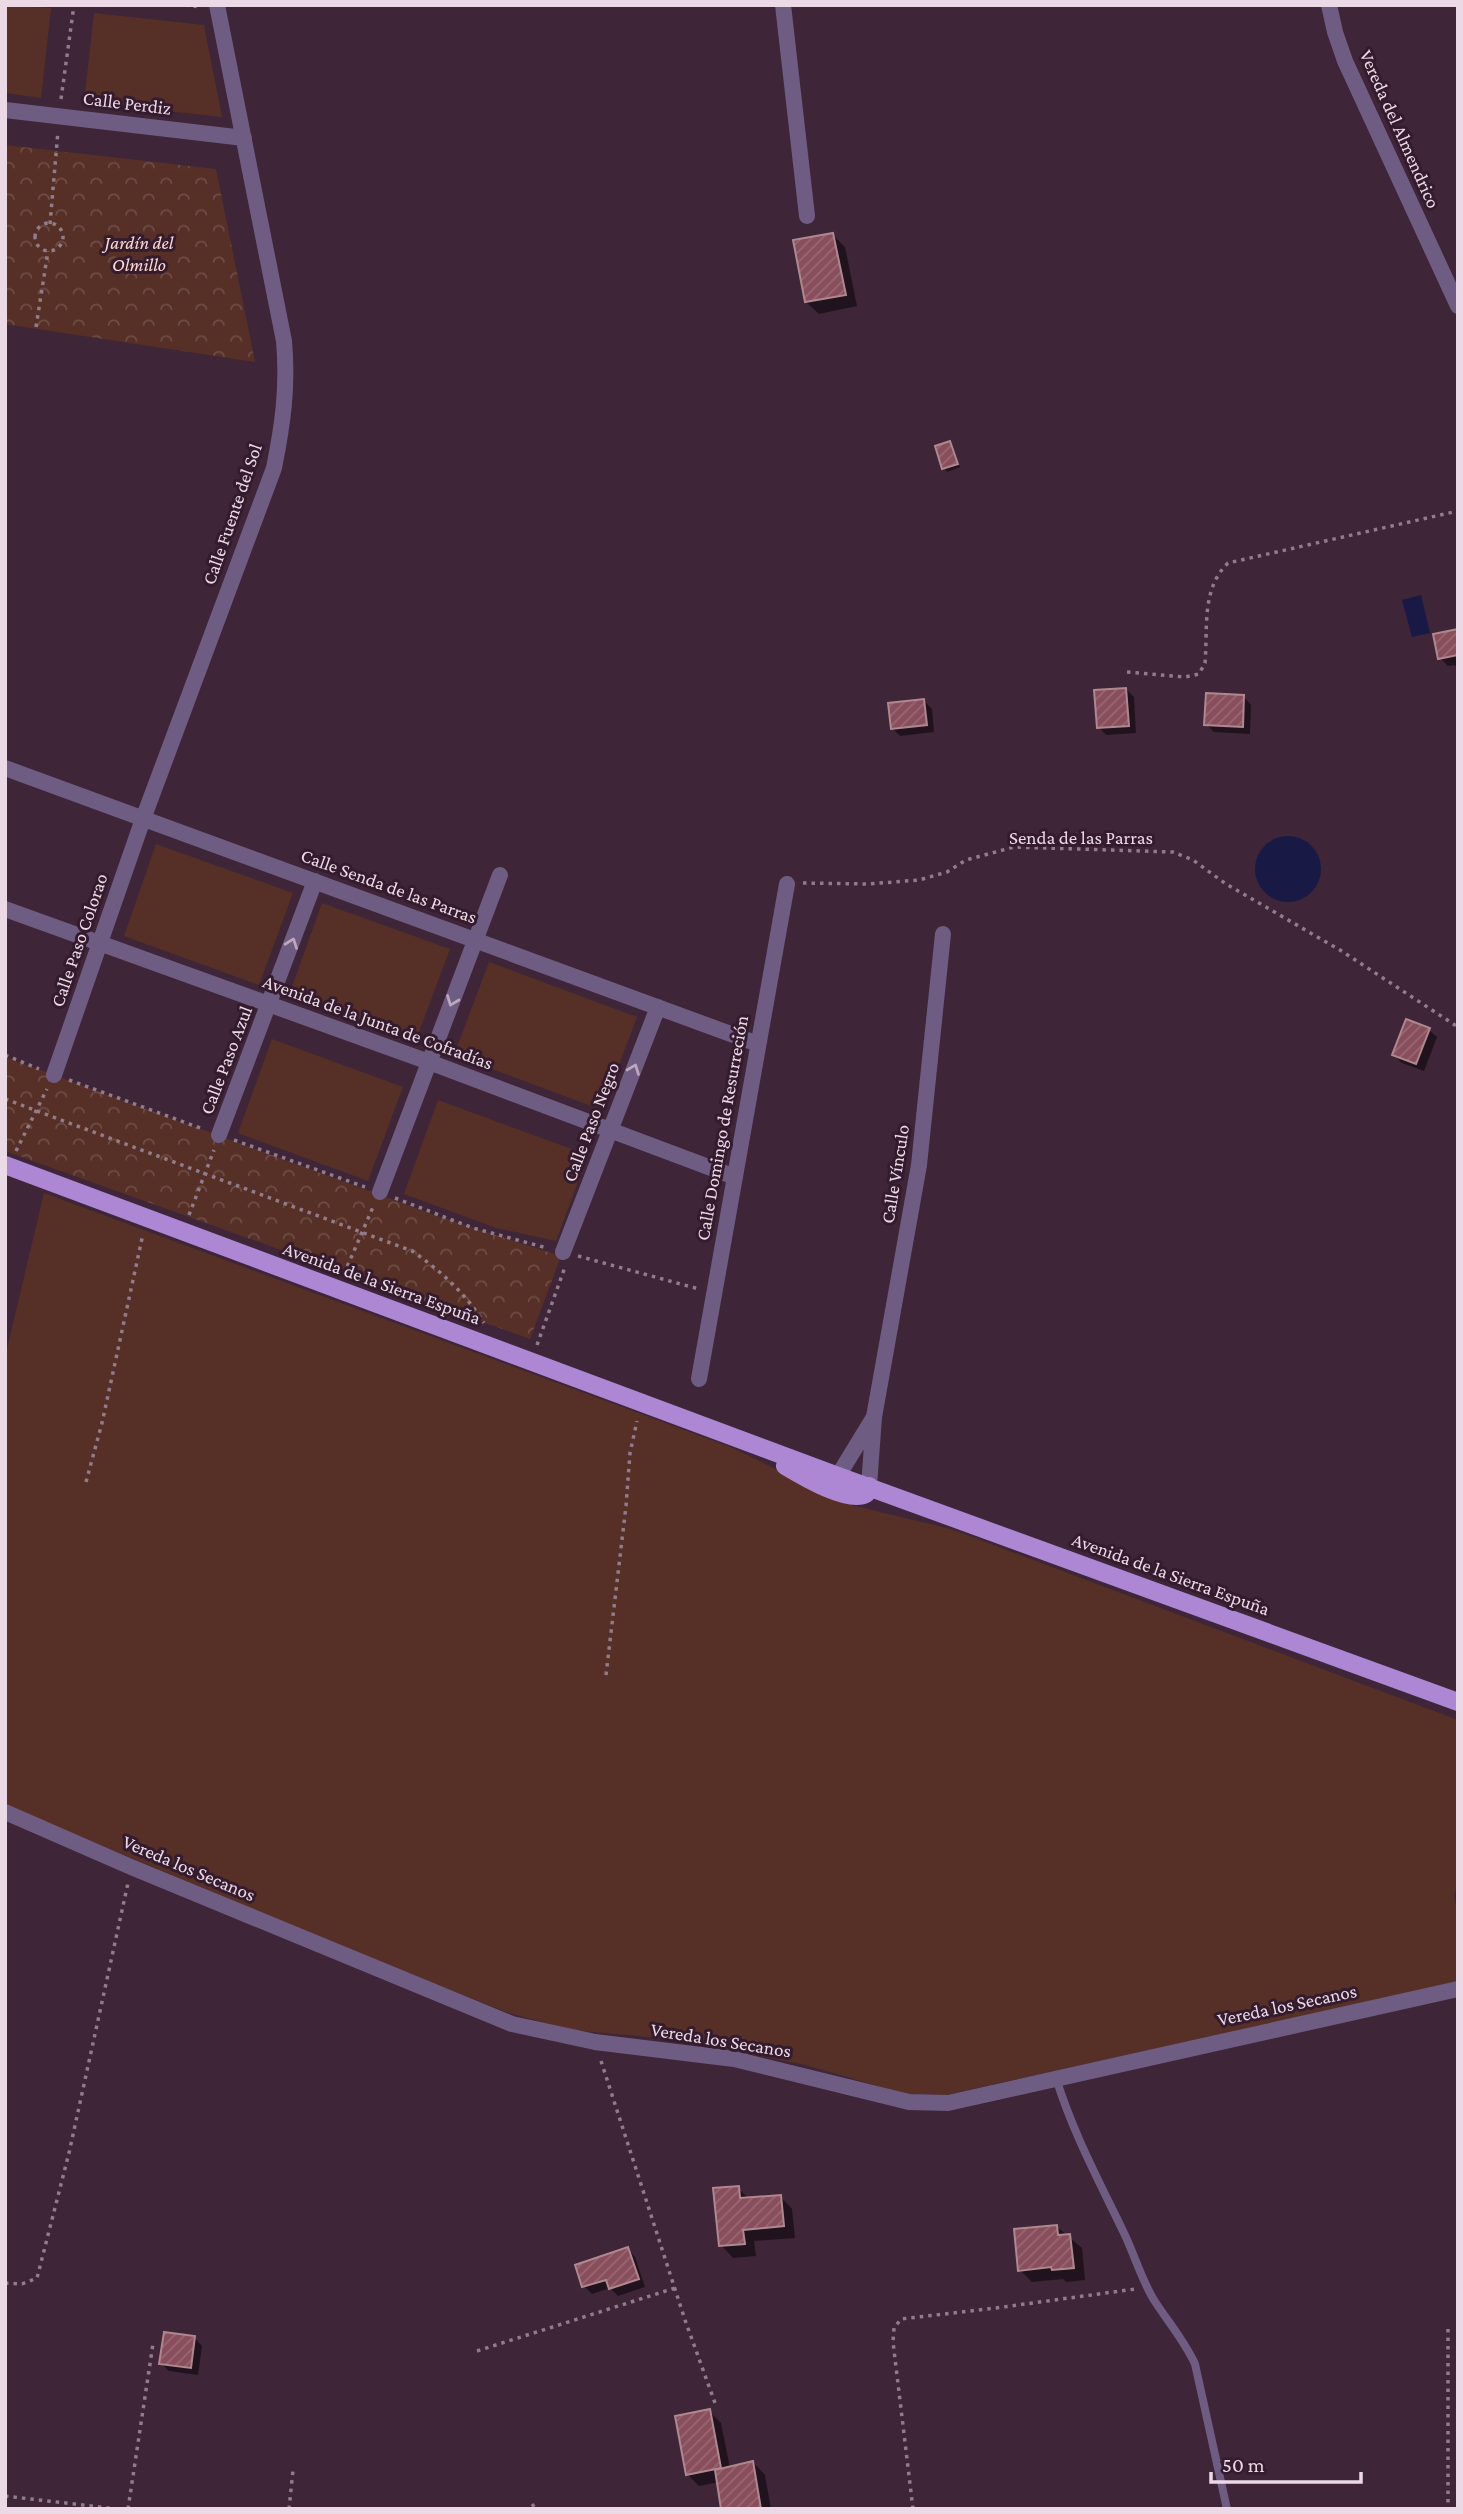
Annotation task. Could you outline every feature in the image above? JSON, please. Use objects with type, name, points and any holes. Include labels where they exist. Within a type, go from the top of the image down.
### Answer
[{"type":"main road","name":"Avenida de la Sierra Espuña","points":[[9,1161],[146,1219],[838,1476],[1458,1702]]},
{"type":"main road","name":"Avenida de la Sierra Espuña","points":[[743,1441],[792,1470],[836,1491],[861,1497],[866,1494],[869,1486]]},
{"type":"street","name":"Calle Fuente del Sol","points":[[144,818],[274,468],[284,419],[287,377],[285,341],[217,5]]},
{"type":"street","points":[[783,5],[807,216]]},
{"type":"street","name":"Vereda del Almendrico","points":[[1329,5],[1345,61],[1458,306]]},
{"type":"street","name":"Calle Perdiz","points":[[5,110],[244,138]]},
{"type":"street","name":"Calle Senda de las Parras","points":[[5,768],[758,1044]]},
{"type":"street","name":"Calle Paso Colorao","points":[[54,1075],[144,818]]},
{"type":"street","points":[[380,1192],[500,875]]},
{"type":"street","name":"Calle Paso Azul","points":[[219,1135],[315,881]]},
{"type":"street","name":"Calle Domingo de Resurreción","points":[[699,1379],[787,884]]},
{"type":"street","name":"Avenida de la Junta de Cofradías","points":[[5,909],[429,1062],[735,1177]]},
{"type":"street","name":"Calle Vínculo","points":[[869,1486],[874,1417],[919,1165],[943,934]]},
{"type":"street","name":"Calle Paso Negro","points":[[565,1259],[658,1007]]},
{"type":"street","name":"Calle Vínculo","points":[[838,1476],[874,1417]]},
{"type":"street","name":"Vereda los Secanos","points":[[5,1811],[131,1867],[512,2024],[595,2042],[734,2059],[909,2102],[948,2104],[1458,1989]]},
{"type":"lane","points":[[1056,2078],[1082,2151],[1147,2287],[1186,2343],[1195,2364],[1227,2509]]},
{"type":"path","points":[[50,223],[72,5]]},
{"type":"path","points":[[50,223],[60,228],[63,241],[58,249],[48,251],[37,245],[35,236],[39,228],[50,223]]},
{"type":"path","points":[[36,327],[48,251]]},
{"type":"path","points":[[1127,672],[1185,677],[1199,674],[1205,663],[1210,588],[1218,572],[1228,563],[1458,511]]},
{"type":"path","name":"Senda de las Parras","points":[[787,884],[868,884],[919,880],[947,872],[966,860],[1014,847],[1173,852],[1193,860],[1226,884],[1340,950],[1458,1027]]},
{"type":"path","points":[[9,1161],[54,1075]]},
{"type":"path","points":[[5,1099],[412,1251],[437,1268],[476,1310],[488,1329]]},
{"type":"path","points":[[187,1220],[219,1135]]},
{"type":"path","points":[[343,1276],[380,1192]]},
{"type":"path","points":[[86,1482],[102,1423],[146,1219]]},
{"type":"path","points":[[536,1347],[565,1259]]},
{"type":"path","points":[[606,1675],[630,1454],[641,1402]]},
{"type":"path","points":[[5,2283],[22,2284],[37,2278],[69,2153],[131,1867]]},
{"type":"path","points":[[595,2042],[715,2403]]},
{"type":"path","points":[[913,2509],[893,2342],[894,2328],[901,2319],[1147,2287]]},
{"type":"path","points":[[477,2351],[675,2288]]},
{"type":"path","points":[[1448,2329],[1448,2509]]},
{"type":"path","points":[[128,2509],[153,2344]]},
{"type":"path","points":[[289,2509],[293,2470]]},
{"type":"path","points":[[5,2496],[117,2509]]},
{"type":"path","points":[[532,2504],[536,2509]]},
{"type":"green space","points":[[5,5],[51,8],[41,98],[5,93]]},
{"type":"green space","points":[[94,13],[204,25],[222,117],[84,102]]},
{"type":"green space","name":"Jardín del Olmillo","points":[[5,145],[216,169],[255,362],[5,324]]},
{"type":"green space","points":[[156,844],[293,893],[259,985],[124,936]]},
{"type":"green space","points":[[322,903],[450,949],[416,1040],[289,995]]},
{"type":"green space","points":[[489,962],[637,1017],[602,1110],[454,1055]]},
{"type":"green space","points":[[272,1039],[403,1087],[368,1181],[238,1133]]},
{"type":"green space","points":[[5,1057],[440,1217],[561,1256],[530,1339],[5,1151]]},
{"type":"green space","points":[[438,1100],[588,1155],[556,1241],[496,1228],[404,1194]]},
{"type":"green space","points":[[44,1193],[733,1448],[847,1504],[951,1529],[1458,1720],[1458,1881],[1454,1896],[1458,1914],[1458,1982],[945,2095],[906,2094],[805,2065],[672,2039],[570,2030],[509,2013],[394,1968],[5,1805],[5,1357]]},
{"type":"shaded area","points":[[1421,595],[1430,633],[1412,637],[1402,600]]},
{"type":"shaded area","points":[[1281,836],[1295,836],[1307,841],[1316,850],[1321,869],[1319,882],[1312,893],[1295,902],[1281,902],[1269,897],[1260,888],[1255,876],[1255,862],[1260,850],[1269,841]]},
{"type":"building","points":[[833,233],[846,295],[805,302],[793,240]]},
{"type":"building","points":[[950,441],[958,464],[942,469],[935,446]]},
{"type":"building","points":[[1458,629],[1458,655],[1438,659],[1433,634]]},
{"type":"building","points":[[1126,688],[1129,726],[1097,728],[1094,690]]},
{"type":"building","points":[[1206,693],[1244,695],[1243,727],[1204,725]]},
{"type":"building","points":[[924,699],[927,725],[891,729],[888,703]]},
{"type":"building","points":[[1406,1019],[1430,1028],[1416,1064],[1392,1055]]},
{"type":"building","points":[[739,2186],[740,2198],[781,2195],[784,2226],[743,2230],[745,2244],[719,2246],[713,2188]]},
{"type":"building","points":[[1057,2225],[1058,2235],[1070,2234],[1074,2268],[1052,2270],[1051,2267],[1018,2271],[1014,2229]]},
{"type":"building","points":[[628,2247],[639,2279],[609,2289],[606,2280],[582,2287],[575,2265]]},
{"type":"building","points":[[164,2332],[195,2336],[191,2368],[159,2364]]},
{"type":"building","points":[[710,2409],[721,2468],[686,2475],[675,2416]]},
{"type":"building","points":[[753,2461],[761,2509],[721,2509],[715,2470]]}]
